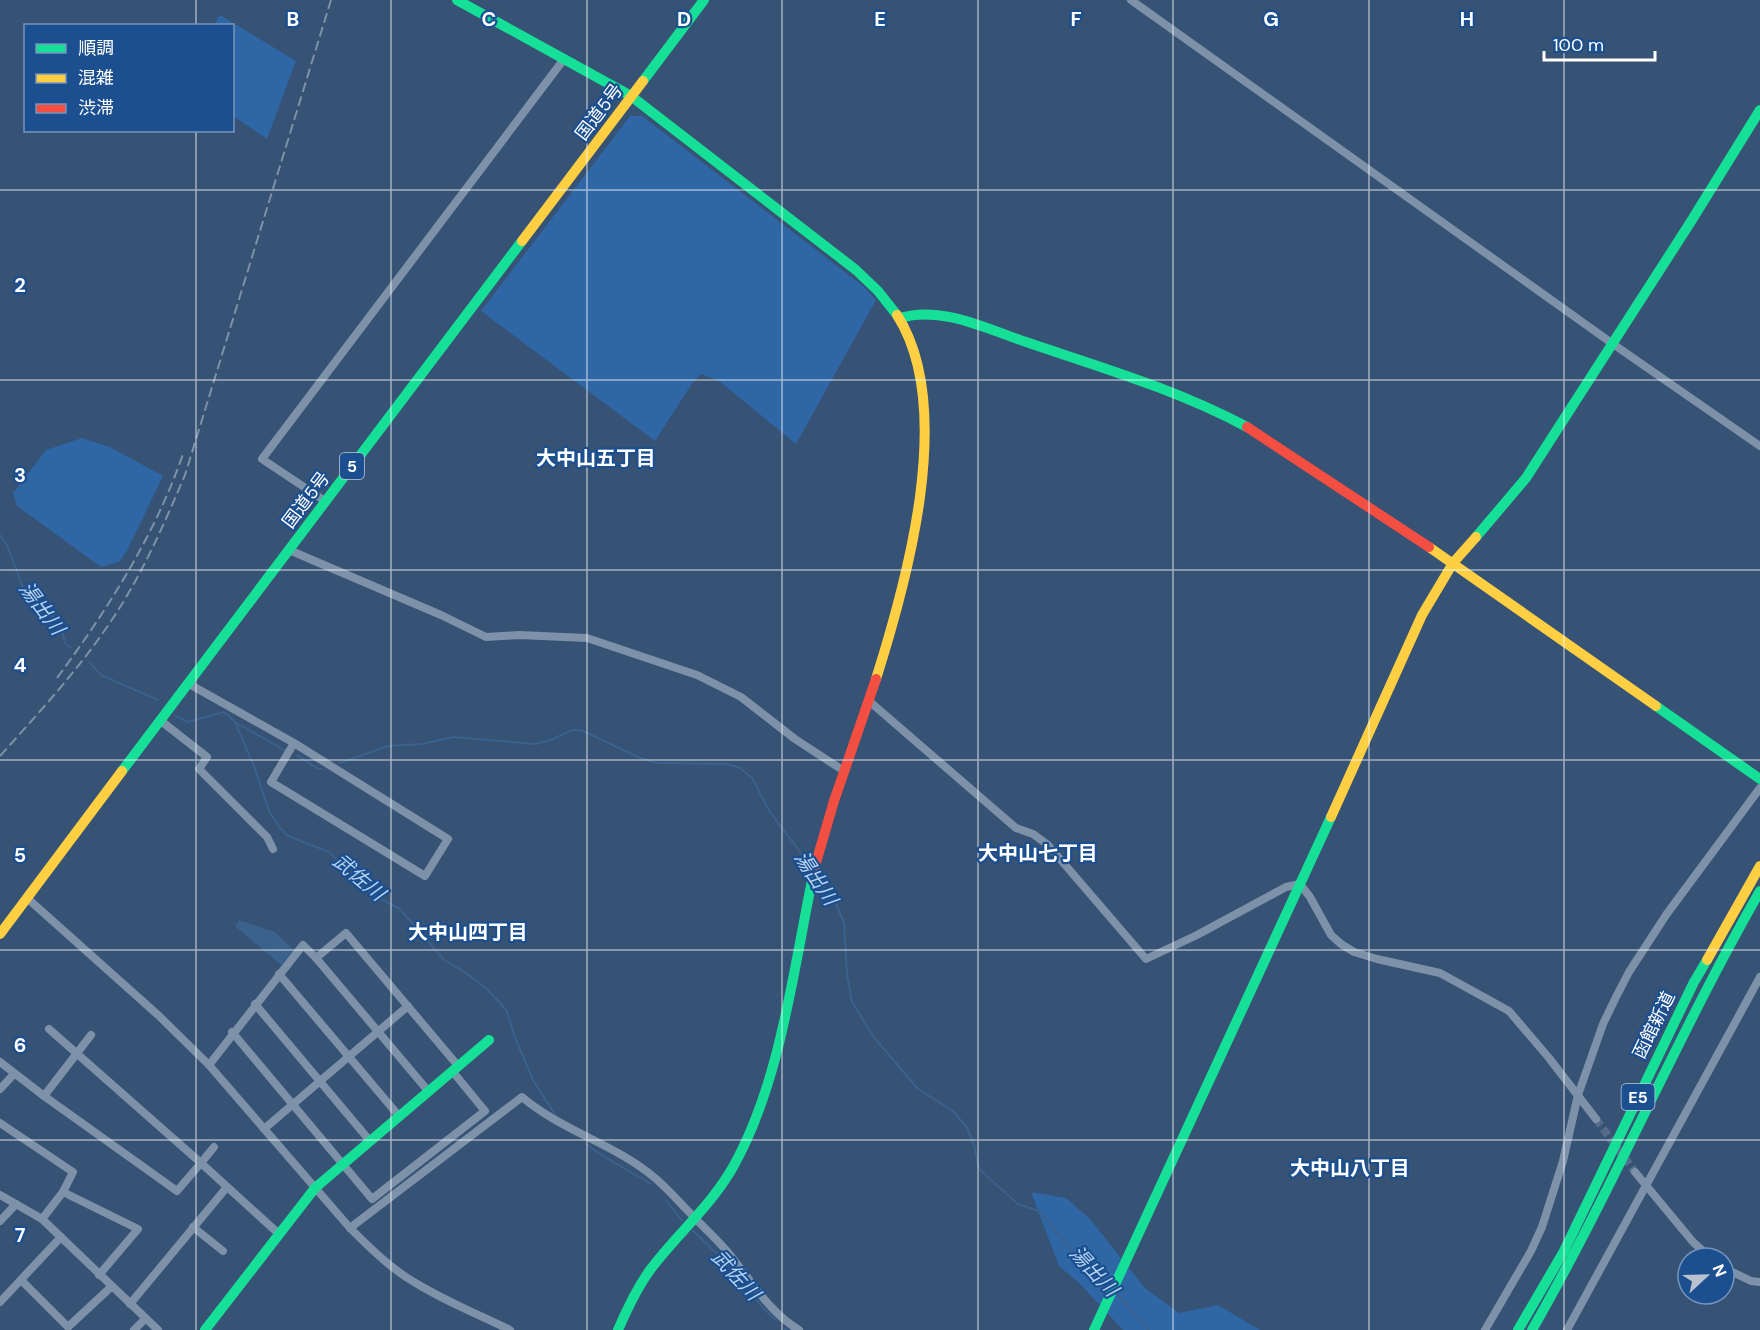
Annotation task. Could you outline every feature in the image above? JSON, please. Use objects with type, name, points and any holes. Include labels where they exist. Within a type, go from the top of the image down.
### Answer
[{"type":"main road","points":[[457,0],[631,96],[856,270],[883,294],[900,318],[916,355],[922,381],[924,475],[917,516],[896,609],[869,701],[833,798],[816,862],[787,1009],[767,1083],[742,1150],[728,1177],[696,1219],[651,1269],[629,1304],[618,1330]]},
{"type":"main road","name":"国道5号","points":[[0,933],[704,0]]},
{"type":"main road","points":[[1094,1330],[1158,1196],[1422,615],[1453,563],[1526,478],[1760,110]]},
{"type":"main road","points":[[900,318],[910,314],[935,314],[970,324],[1143,381],[1218,410],[1453,563],[1760,779]]},
{"type":"main road","name":"函館新道","points":[[1518,1330],[1564,1251],[1694,982],[1760,866]]},
{"type":"main road","name":"函館新道","points":[[1532,1330],[1575,1256],[1681,1036],[1760,891]]},
{"type":"main road","points":[[205,1330],[315,1188],[489,1040]]},
{"type":"street","points":[[1131,0],[1613,344],[1760,446]]},
{"type":"street","points":[[325,501],[262,459],[564,59]]},
{"type":"street","points":[[289,550],[441,615],[486,637],[519,634],[587,638],[697,675],[741,697],[795,739],[844,771]]},
{"type":"street","points":[[189,684],[294,743],[448,838],[425,876],[271,782],[294,743]]},
{"type":"street","points":[[869,701],[1016,828],[1033,834],[1047,845],[1146,959],[1286,887],[1300,884],[1331,935],[1354,952],[1440,973],[1509,1011],[1596,1119]]},
{"type":"street","points":[[160,721],[207,757],[199,769],[267,837],[273,849]]},
{"type":"street","points":[[1485,1330],[1531,1251],[1542,1227],[1563,1161],[1578,1095],[1603,1024],[1629,972],[1666,915],[1760,788]]},
{"type":"street","points":[[27,898],[158,1015],[209,1065],[350,1228],[370,1248],[422,1287],[510,1330]]},
{"type":"street","points":[[232,1032],[372,1199],[485,1111],[408,1006],[346,933],[316,958]]},
{"type":"street","points":[[209,1065],[232,1032],[303,945],[429,1092]]},
{"type":"street","points":[[279,974],[399,1116]]},
{"type":"street","points":[[1567,1330],[1760,977]]},
{"type":"street","points":[[255,1004],[370,1141]]},
{"type":"street","points":[[264,1129],[408,1006]]},
{"type":"street","points":[[49,1029],[279,1234]]},
{"type":"street","points":[[44,1096],[91,1035]]},
{"type":"street","points":[[0,1062],[177,1191],[214,1147]]},
{"type":"street","points":[[0,1089],[14,1074]]},
{"type":"street","points":[[350,1228],[522,1097],[538,1111],[556,1122],[607,1146],[655,1178],[737,1263],[755,1290],[784,1321],[799,1330]]},
{"type":"street","points":[[0,1123],[73,1172],[63,1191],[42,1219]]},
{"type":"street","points":[[1635,1172],[1698,1246]]},
{"type":"street","points":[[130,1304],[227,1187]]},
{"type":"street","points":[[63,1191],[138,1229],[99,1275]]},
{"type":"street","points":[[0,1195],[42,1219],[158,1330]]},
{"type":"street","points":[[0,1221],[16,1204]]},
{"type":"street","points":[[193,1227],[223,1251]]},
{"type":"street","points":[[0,1302],[61,1238]]},
{"type":"street","points":[[1736,1274],[1751,1281],[1760,1282]]},
{"type":"street","points":[[21,1280],[68,1327],[111,1287]]},
{"type":"street","points":[[134,1330],[145,1318]]},
{"type":"shaded area","points":[[220,15],[296,61],[267,139],[234,117],[234,24],[215,24]]},
{"type":"shaded area","points":[[630,116],[642,116],[863,286],[876,300],[796,444],[719,381],[701,374],[693,382],[655,441],[481,311]]},
{"type":"shaded area","points":[[82,438],[110,447],[163,476],[127,551],[119,562],[101,567],[17,506],[13,493],[46,450]]},
{"type":"shaded area","points":[[239,920],[275,932],[294,950],[281,965],[236,927]]},
{"type":"shaded area","points":[[1031,1192],[1066,1198],[1090,1219],[1145,1288],[1179,1313],[1218,1305],[1260,1330],[1123,1330],[1079,1283],[1059,1266]]},
{"type":"waterway","name":"湯出川","points":[[0,535],[7,545],[24,590],[55,618],[62,630],[65,644],[71,648]]},
{"type":"waterway","name":"湯出川","points":[[89,662],[101,675],[158,700]]},
{"type":"waterway","name":"湯出川","points":[[176,716],[188,722],[223,712],[235,722],[284,750]]},
{"type":"waterway","name":"武佐川","points":[[235,722],[254,766],[269,811],[280,828],[288,836],[329,852],[370,893],[400,909],[444,960],[487,989],[507,1011],[514,1035],[533,1080],[556,1116]]},
{"type":"waterway","name":"湯出川","points":[[340,763],[388,746],[422,744],[453,737],[536,744],[572,730],[581,730],[638,757],[657,763],[727,764],[740,768],[752,778],[770,812],[810,865]]},
{"type":"waterway","name":"湯出川","points":[[297,755],[318,769],[322,769]]},
{"type":"waterway","name":"湯出川","points":[[817,878],[835,901],[844,923],[847,974],[852,1002],[873,1036],[918,1089],[953,1111],[967,1128],[974,1145],[979,1169],[1018,1204],[1039,1211],[1072,1250],[1109,1285]]},
{"type":"waterway","name":"武佐川","points":[[586,1144],[651,1184]]},
{"type":"waterway","name":"武佐川","points":[[666,1200],[682,1221]]},
{"type":"waterway","name":"武佐川","points":[[693,1231],[727,1263],[763,1308],[776,1320]]},
{"type":"waterway","name":"湯出川","points":[[1115,1292],[1149,1330]]},
{"type":"tunnel","points":[[1596,1119],[1635,1172]]},
{"type":"railway","points":[[0,756],[67,680],[112,620],[142,569],[185,475],[331,0]]},
{"type":"railway","points":[[57,678],[129,570],[159,513],[183,454]]},
{"type":"traffic: fast","points":[[457,0],[631,96],[856,270],[878,291],[897,315]]},
{"type":"traffic: fast","points":[[643,81],[704,0]]},
{"type":"traffic: fast","points":[[1476,537],[1526,478],[1760,110]]},
{"type":"traffic: fast","points":[[122,771],[522,241]]},
{"type":"traffic: fast","points":[[900,318],[932,315],[982,326],[1167,391],[1247,427]]},
{"type":"traffic: fast","points":[[1656,706],[1760,779]]},
{"type":"traffic: fast","points":[[1094,1330],[1331,817]]},
{"type":"traffic: fast","points":[[618,1330],[645,1277],[714,1195],[733,1167],[750,1133],[775,1059],[815,866]]},
{"type":"traffic: fast","points":[[1532,1330],[1591,1221],[1701,1000],[1760,891]]},
{"type":"traffic: fast","points":[[1518,1330],[1564,1251],[1694,982],[1707,960]]},
{"type":"traffic: fast","points":[[205,1330],[315,1188],[489,1040]]},
{"type":"traffic: slow","points":[[522,241],[643,81]]},
{"type":"traffic: slow","points":[[876,679],[901,594],[912,545],[920,495],[924,445],[923,397],[914,353],[897,315]]},
{"type":"traffic: slow","points":[[1331,817],[1422,615],[1453,563],[1476,537]]},
{"type":"traffic: slow","points":[[1429,547],[1656,706]]},
{"type":"traffic: slow","points":[[0,934],[122,771]]},
{"type":"traffic: slow","points":[[1707,960],[1760,866]]},
{"type":"traffic: jam","points":[[1247,427],[1429,547]]},
{"type":"traffic: jam","points":[[815,866],[834,801],[876,679]]},
{"type":"district","name":"大中山五丁目","points":[[596,458]]},
{"type":"district","name":"大中山七丁目","points":[[1038,853]]},
{"type":"district","name":"大中山四丁目","points":[[468,932]]},
{"type":"district","name":"大中山八丁目","points":[[1350,1168]]}]
